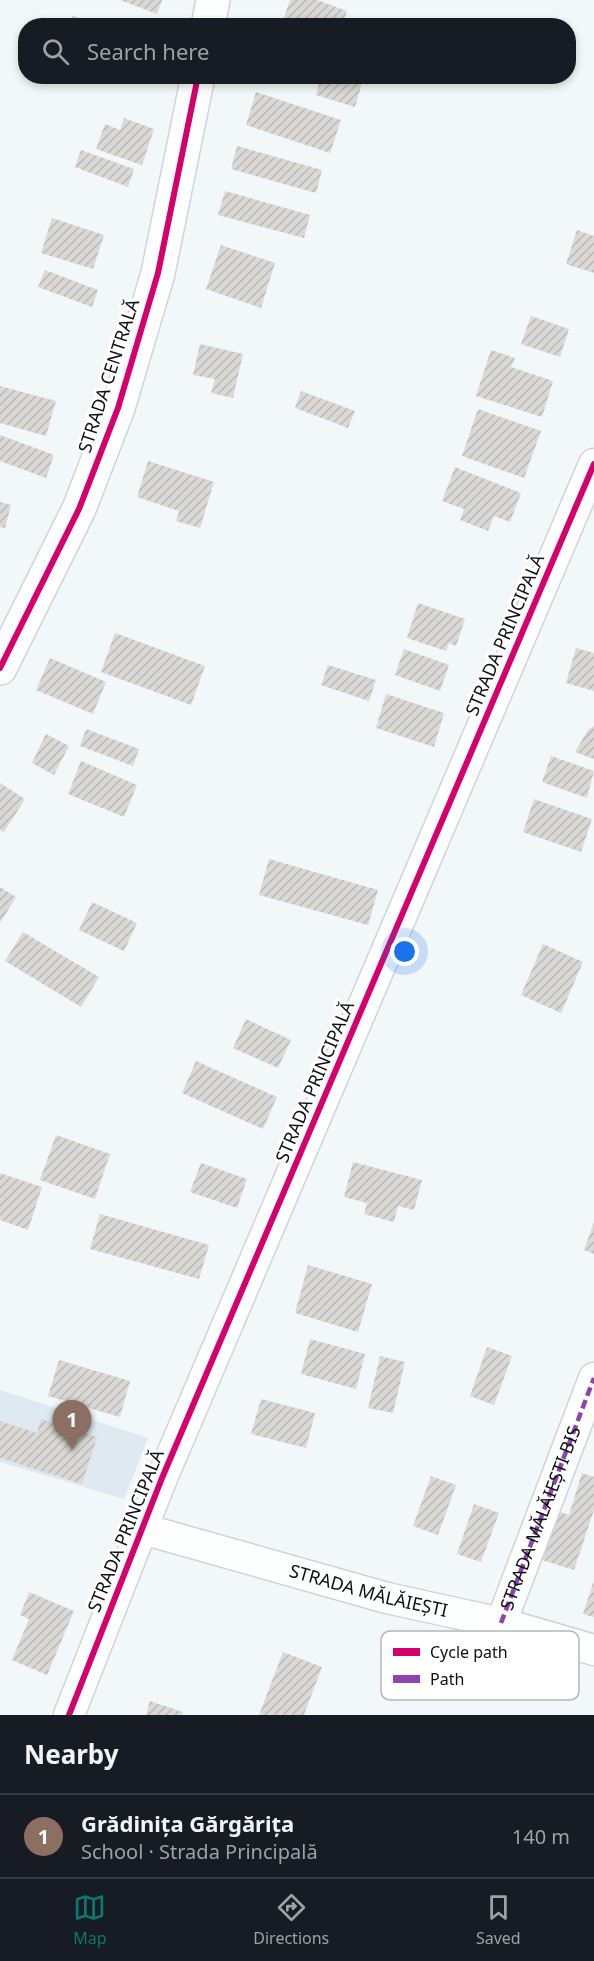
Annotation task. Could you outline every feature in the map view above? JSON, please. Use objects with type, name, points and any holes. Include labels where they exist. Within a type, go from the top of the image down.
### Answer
[{"type":"main road","points":[[210,18],[213,0]]},
{"type":"main road","name":"STRADA CENTRALĂ","points":[[0,668],[79,509],[118,408],[158,273],[196,84]]},
{"type":"street","name":"STRADA PRINCIPALĂ","points":[[69,1715],[172,1456],[594,464]]},
{"type":"street","name":"STRADA MĂLĂIEȘTI BIS","points":[[501,1623],[594,1378]]},
{"type":"street","name":"STRADA MĂLĂIEȘTI","points":[[143,1529],[387,1598],[529,1631]]},
{"type":"street","name":"STRADA MĂLĂIEȘTI","points":[[579,1646],[594,1650]]},
{"type":"shaded area","points":[[0,1390],[148,1438],[124,1499],[0,1462]]},
{"type":"building","points":[[120,0],[162,0],[157,14]]},
{"type":"building","points":[[290,0],[317,0],[347,11],[345,18],[284,18]]},
{"type":"building","points":[[319,84],[362,84],[355,107],[316,95]]},
{"type":"building","points":[[256,92],[341,120],[330,153],[246,125]]},
{"type":"building","points":[[124,118],[154,129],[142,165],[96,149],[105,124],[120,130]]},
{"type":"building","points":[[237,146],[322,170],[316,193],[231,169]]},
{"type":"building","points":[[81,150],[134,169],[128,187],[75,167]]},
{"type":"building","points":[[225,191],[310,215],[304,238],[218,215]]},
{"type":"building","points":[[52,218],[104,235],[93,269],[41,253]]},
{"type":"building","points":[[577,230],[594,236],[594,273],[566,264]]},
{"type":"building","points":[[221,245],[275,263],[261,308],[206,289]]},
{"type":"building","points":[[45,270],[98,290],[92,307],[38,287]]},
{"type":"building","points":[[531,316],[569,329],[560,357],[521,344]]},
{"type":"building","points":[[200,344],[243,354],[233,398],[211,393],[215,379],[193,375]]},
{"type":"building","points":[[491,350],[515,358],[511,367],[553,381],[542,417],[476,396]]},
{"type":"building","points":[[0,386],[56,401],[46,436],[0,423]]},
{"type":"building","points":[[301,391],[355,411],[348,428],[295,408]]},
{"type":"building","points":[[478,409],[541,431],[524,478],[462,456]]},
{"type":"building","points":[[0,435],[54,455],[46,478],[0,461]]},
{"type":"building","points":[[148,461],[214,482],[200,528],[176,521],[179,511],[137,497]]},
{"type":"building","points":[[455,467],[521,493],[510,522],[494,516],[488,531],[460,520],[464,509],[442,501]]},
{"type":"building","points":[[0,502],[11,505],[5,528],[0,527]]},
{"type":"building","points":[[418,603],[465,619],[456,646],[449,643],[446,651],[407,638]]},
{"type":"building","points":[[115,633],[205,666],[191,705],[101,672]]},
{"type":"building","points":[[576,648],[594,653],[594,691],[566,683]]},
{"type":"building","points":[[404,649],[449,665],[440,691],[395,675]]},
{"type":"building","points":[[50,658],[106,682],[93,714],[36,690]]},
{"type":"building","points":[[328,665],[376,680],[369,701],[321,685]]},
{"type":"building","points":[[386,694],[444,713],[434,747],[376,728]]},
{"type":"building","points":[[594,726],[594,759],[575,752],[588,730]]},
{"type":"building","points":[[86,729],[139,749],[133,766],[80,746]]},
{"type":"building","points":[[46,734],[69,746],[54,775],[32,763]]},
{"type":"building","points":[[551,756],[594,771],[587,798],[542,782]]},
{"type":"building","points":[[81,761],[137,785],[124,817],[68,794]]},
{"type":"building","points":[[0,783],[25,799],[4,832],[0,830]]},
{"type":"building","points":[[534,799],[592,819],[581,852],[523,832]]},
{"type":"building","points":[[269,859],[378,890],[368,925],[259,895]]},
{"type":"building","points":[[0,887],[16,897],[0,923]]},
{"type":"building","points":[[92,902],[137,923],[124,951],[79,930]]},
{"type":"building","points":[[23,932],[99,977],[81,1007],[5,961]]},
{"type":"building","points":[[543,944],[583,962],[561,1013],[521,995]]},
{"type":"building","points":[[246,1019],[291,1040],[278,1068],[233,1048]]},
{"type":"building","points":[[196,1061],[277,1097],[263,1129],[182,1093]]},
{"type":"building","points":[[56,1135],[110,1154],[95,1199],[40,1180]]},
{"type":"building","points":[[353,1162],[422,1180],[414,1210],[398,1206],[394,1222],[364,1214],[367,1203],[344,1197]]},
{"type":"building","points":[[201,1163],[247,1179],[237,1208],[190,1192]]},
{"type":"building","points":[[0,1173],[42,1187],[28,1230],[0,1220]]},
{"type":"building","points":[[100,1214],[209,1245],[199,1279],[90,1249]]},
{"type":"building","points":[[594,1222],[594,1254],[584,1250]]},
{"type":"building","points":[[308,1265],[372,1284],[358,1332],[295,1313]]},
{"type":"building","points":[[310,1339],[365,1354],[356,1389],[301,1374]]},
{"type":"building","points":[[487,1347],[512,1356],[494,1405],[470,1396]]},
{"type":"building","points":[[380,1356],[405,1362],[393,1413],[368,1408]]},
{"type":"building","points":[[59,1360],[130,1381],[120,1417],[48,1396]]},
{"type":"building","points":[[261,1399],[315,1413],[306,1448],[251,1434]]},
{"type":"building","points":[[41,1419],[97,1437],[82,1484],[0,1458],[0,1421],[37,1433]]},
{"type":"building","points":[[582,1473],[594,1477],[594,1510],[574,1570],[542,1560],[558,1511],[569,1515]]},
{"type":"building","points":[[431,1476],[456,1485],[438,1535],[413,1526]]},
{"type":"building","points":[[474,1504],[499,1513],[481,1562],[457,1554]]},
{"type":"building","points":[[594,1580],[594,1617],[583,1614]]},
{"type":"building","points":[[29,1592],[74,1611],[47,1675],[12,1660],[29,1619],[20,1615]]},
{"type":"building","points":[[283,1652],[322,1667],[304,1715],[259,1715]]},
{"type":"building","points":[[150,1701],[183,1712],[182,1715],[146,1715]]},
{"type":"marked path","points":[[501,1623],[594,1378]]},
{"type":"cycle path","points":[[0,668],[79,509],[118,408],[158,273],[196,84]]},
{"type":"cycle path","points":[[69,1715],[162,1478],[594,464]]},
{"type":"place","name":"Grădinița Gărgărița","points":[[72,1450]]}]
